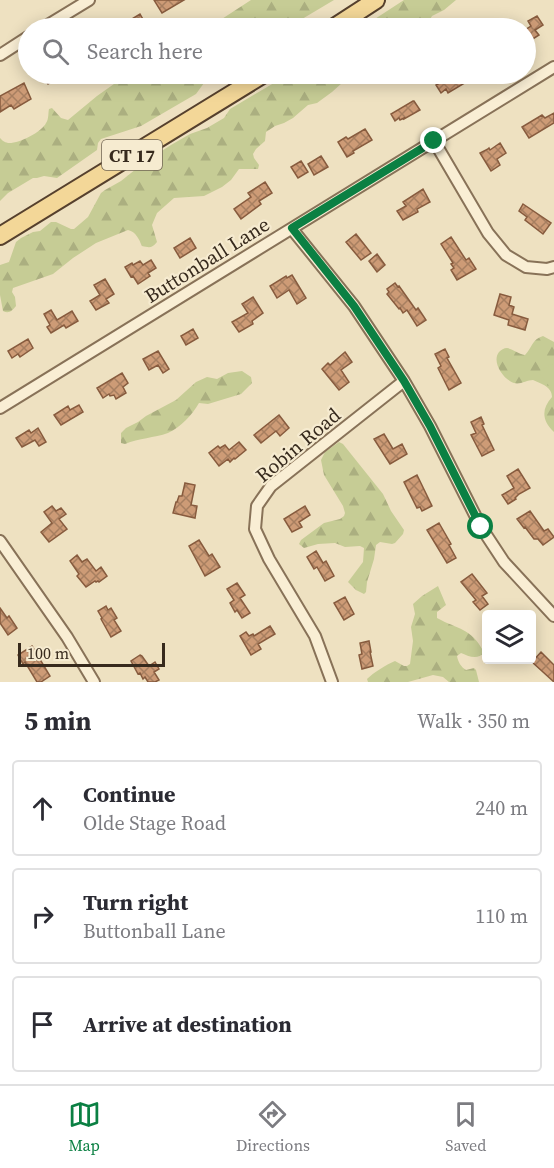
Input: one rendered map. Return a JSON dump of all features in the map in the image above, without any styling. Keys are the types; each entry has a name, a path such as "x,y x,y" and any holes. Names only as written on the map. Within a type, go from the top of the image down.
{"main road":[{"path":"348,18 376,0"},
{"name":"CT 17","path":"0,236 248,84"}],"street":[{"path":"59,18 89,0"},
{"path":"0,55 18,44"},
{"name":"Buttonball Lane","path":"536,78 554,67"},
{"name":"Buttonball Lane","path":"0,408 526,84"},
{"path":"434,141 488,233 506,255 526,267 547,269 554,267"},
{"path":"292,228 354,306 404,381 430,426 481,527 504,562 554,616"},
{"name":"Robin Road","path":"332,682 315,636 269,559 255,529 257,506 271,486 404,381"},
{"path":"0,541 67,637 94,682"}],"green space":[{"path":"251,0 334,0 304,18 223,18"},
{"path":"404,0 456,0 431,18 376,18"},
{"path":"114,84 203,84 196,94 141,126 101,139 97,150 57,178 44,176 33,178 8,193 0,201 0,138 12,143 35,134 46,123 49,109 52,108 61,118 68,120"},
{"path":"272,84 341,84 317,103 308,105 293,118 266,132 265,141 253,154 259,165 258,169 239,169 222,187 204,196 174,198 157,213 152,225 157,242 154,245 142,246 135,234 128,230 96,243 53,274 13,288 16,306 10,312 3,311 0,295 0,265 9,262 16,242 33,232 40,231 51,222 74,229 88,217 101,193 171,145 224,118 230,109"},
{"path":"543,336 554,342 554,432 547,424 544,415 548,401 552,397 548,388 533,380 519,383 510,381 503,375 497,361 499,352 506,348 525,355 534,341"},
{"path":"554,363 554,392 538,372"},
{"path":"242,371 251,377 252,383 241,394 208,404 199,403 186,420 168,433 125,444 121,443 121,433 126,428 176,400 196,382 207,377 217,379 228,373"},
{"path":"339,442 383,494 404,530 395,543 380,542 376,545 364,594 348,582 363,562 364,548 345,547 335,543 304,548 299,544 324,523 344,516 343,506 324,475 321,460 325,452"},
{"path":"438,586 446,605 437,612 437,618 469,633 479,644 482,655 476,657 461,653 457,656 464,669 474,668 476,670 479,682 449,682 443,677 433,675 408,682 368,682 367,679 392,662 395,661 404,666 410,664 413,641 411,627 415,614 413,604"}],"building":[{"path":"154,0 184,0 162,13"},
{"path":"537,16 543,25 536,29 536,18 533,18"},
{"path":"24,84 31,99 14,109 11,105 0,112 0,96"},
{"path":"463,84 448,93 446,89 441,93 436,85"},
{"path":"413,101 420,110 395,121 391,114"},
{"path":"554,113 554,123 529,138 522,127 542,115 545,118"},
{"path":"365,129 372,140 347,157 338,142"},
{"path":"500,143 506,153 497,159 500,165 491,171 480,153"},
{"path":"321,156 328,167 314,175 308,164"},
{"path":"301,161 308,172 298,178 291,167"},
{"path":"265,182 272,193 259,201 261,204 241,219 234,209 251,197 248,193"},
{"path":"423,189 430,202 403,220 397,211 406,206 403,202"},
{"path":"523,204 551,223 543,234 525,220 527,217 519,211"},
{"path":"356,234 371,253 361,260 346,242"},
{"path":"451,237 466,260 469,258 476,269 457,280 451,270 454,268 451,264 453,263 441,244"},
{"path":"190,238 196,248 180,258 174,248"},
{"path":"377,254 385,265 377,272 369,261"},
{"path":"151,260 156,268 148,273 150,276 138,284 125,267 140,261 143,265"},
{"path":"292,275 306,298 297,304 289,290 277,298 270,286"},
{"path":"105,279 114,294 106,299 109,303 96,310 90,301 100,295 94,285"},
{"path":"395,283 426,320 417,326 407,310 403,313 387,294 389,292 387,289"},
{"path":"500,294 511,297 509,305 514,307 512,314 528,319 525,330 508,325 509,320 494,315"},
{"path":"253,297 263,313 252,321 253,324 239,332 232,322 248,313 242,304"},
{"path":"51,310 57,320 72,311 78,321 66,328 64,325 51,333 47,327 50,325 44,314"},
{"path":"193,329 198,338 186,345 181,336"},
{"path":"28,339 33,348 20,357 18,354 12,358 8,351"},
{"path":"445,349 449,357 447,358 461,383 449,390 438,368 441,366 435,354"},
{"path":"158,351 169,369 163,373 158,365 149,370 143,359"},
{"path":"345,352 352,362 341,370 349,382 339,390 322,369"},
{"path":"122,373 128,383 123,387 126,393 116,399 114,395 109,394 103,398 97,388"},
{"path":"79,405 83,412 61,425 54,415 68,406 70,410"},
{"path":"279,415 289,428 280,436 276,431 261,443 254,435"},
{"path":"481,417 484,424 482,425 494,450 482,456 471,435 476,433 471,422"},
{"path":"38,428 46,442 39,446 35,440 22,447 16,438 29,430 31,433"},
{"path":"384,434 393,449 402,444 407,454 390,464 374,439"},
{"path":"239,442 246,450 230,462 228,459 219,466 209,453 218,446 220,448 225,445 229,450"},
{"path":"518,469 530,488 508,504 502,495 514,488 507,476"},
{"path":"417,475 432,506 422,511 420,507 417,508 404,482"},
{"path":"185,483 195,485 191,505 197,506 195,518 173,513 179,496 182,496"},
{"path":"52,506 56,511 61,508 66,514 59,519 67,529 49,542 41,532 52,523 44,512"},
{"path":"305,506 310,515 299,522 302,527 292,532 284,519"},
{"path":"530,511 544,531 548,529 554,537 543,545 538,539 534,539 517,519"},
{"path":"439,523 456,558 447,563 427,530"},
{"path":"199,540 209,556 212,554 220,567 205,576 189,546"},
{"path":"316,551 323,563 326,561 334,576 325,581 317,567 314,569 307,557"},
{"path":"77,555 82,562 87,559 96,571 101,567 107,576 86,587 77,576 79,574 70,561"},
{"path":"472,574 487,593 482,596 488,604 480,610 473,602 476,600 461,582"},
{"path":"237,583 245,595 240,598 250,613 242,618 230,603 234,600 227,589"},
{"path":"345,597 354,614 344,620 334,603"},
{"path":"106,606 108,610 111,608 117,618 114,620 121,631 111,637 98,611"},
{"path":"0,608 17,628 8,635 0,623"},
{"path":"270,626 275,634 258,644 261,649 251,655 240,636 246,632 249,636 253,634 254,636"},
{"path":"369,641 373,666 362,669 359,655 362,654 360,643"},
{"path":"32,646 50,676 41,682 37,682 18,655"},
{"path":"541,652 554,665 554,682 534,664"},
{"path":"140,655 149,666 155,662 159,669 154,672 159,680 148,682 140,673 138,674 131,661"}],"route":[{"path":"434,141 292,228 354,306 404,381 430,426 481,527"}]}
